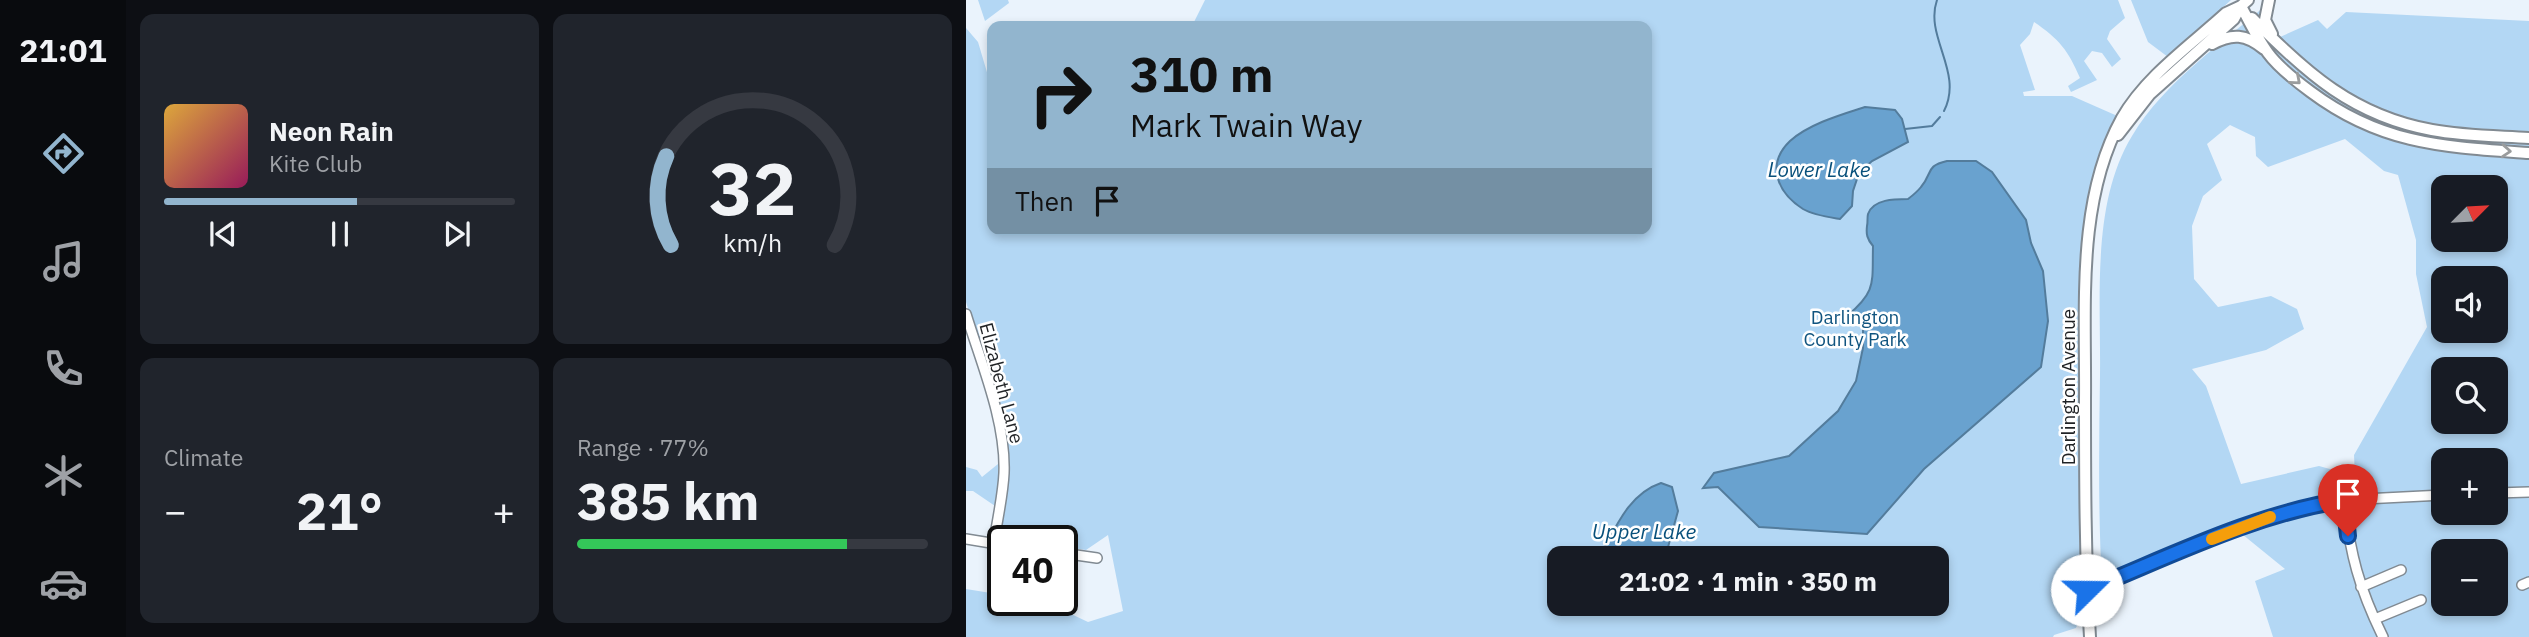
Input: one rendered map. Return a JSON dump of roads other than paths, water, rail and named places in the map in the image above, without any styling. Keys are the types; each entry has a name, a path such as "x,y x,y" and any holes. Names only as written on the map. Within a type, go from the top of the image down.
{"main road":[{"path":"2269,0 2266,11 2268,27 2296,63"},
{"path":"2244,3 2296,63 2331,90 2354,103 2413,126 2453,133 2529,138"},
{"path":"2244,3 2267,52"},
{"name":"Darlington Avenue","path":"2113,141 2150,94 2234,19 2244,3"},
{"name":"Darlington Avenue","path":"2090,637 2087,590 2085,351 2088,233 2098,180 2125,114 2150,82 2226,13 2244,3"},
{"path":"2200,50 2232,35 2248,38 2328,105 2364,124 2431,145 2529,153"},
{"path":"2354,103 2361,110 2364,124"},
{"path":"2364,124 2370,118 2403,127 2413,126"}],"street":[{"name":"Elizabeth Lane","path":"966,314 998,422 1003,453 1000,525"},
{"path":"2508,493 2529,492"},
{"path":"2087,590 2279,513 2344,500 2431,496"},
{"path":"2344,500 2351,553 2361,587 2383,637"},
{"path":"966,539 987,542"},
{"path":"1078,555 1097,558"},
{"path":"2361,587 2401,570"},
{"path":"2375,620 2421,600"}],"water":[{"name":"Lower Lake","path":"1865,107 1895,110 1902,119 1908,142 1872,161 1859,173 1853,191 1852,206 1840,219 1803,209 1781,187 1777,169 1782,150 1806,130"},
{"path":"1947,161 1976,161 1992,172 2026,220 2031,243 2043,271 2048,321 2041,367 1924,469 1867,534 1759,527 1718,487 1703,488 1714,473 1789,456 1838,411 1856,381 1863,348 1863,327 1847,316 1864,300 1871,286 1873,246 1867,234 1868,214 1879,203 1908,199 1925,182 1935,165"},
{"name":"Upper Lake","path":"1661,483 1672,487 1678,511 1668,546 1605,546 1631,504 1650,488"}],"waterway":[{"path":"1937,0 1935,27 1950,82 1944,111"},
{"path":"1905,129 1932,126 1940,117"}],"park label":[{"name":"Darlington County Park","path":"1855,328"}]}
